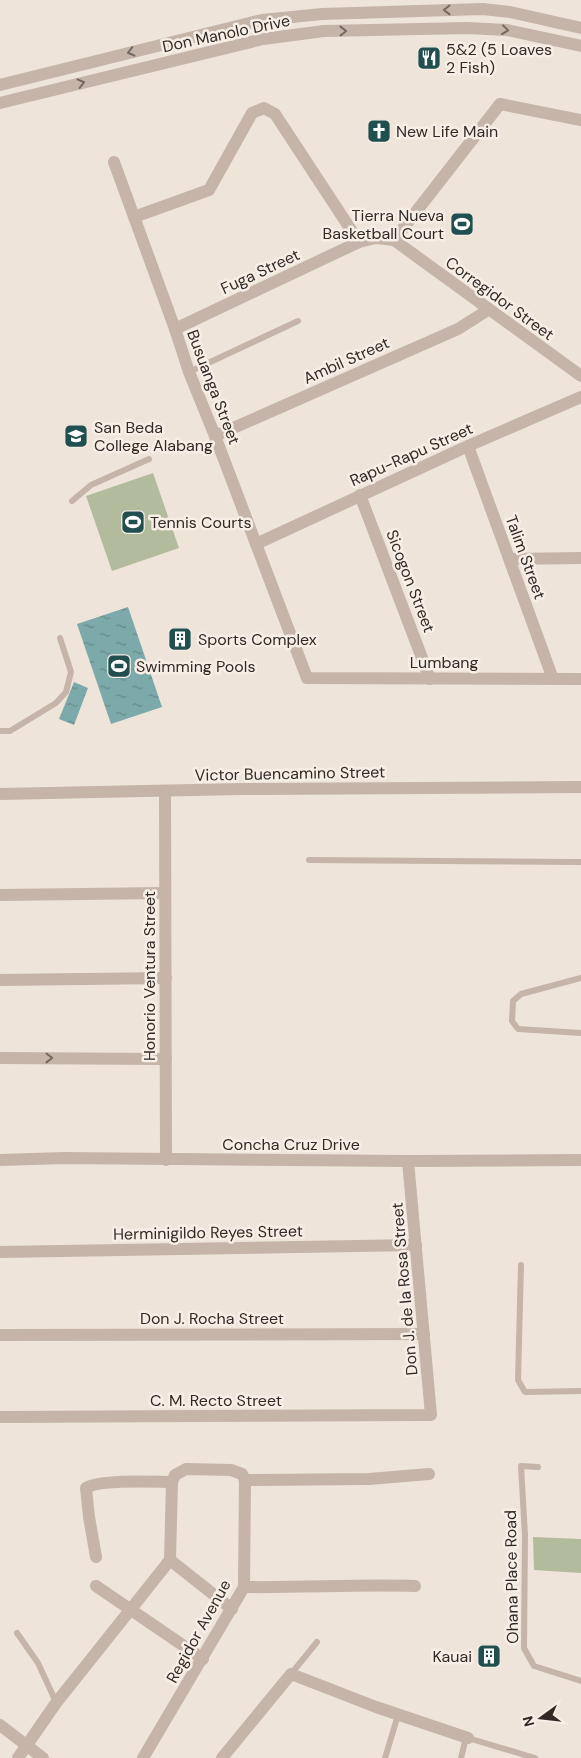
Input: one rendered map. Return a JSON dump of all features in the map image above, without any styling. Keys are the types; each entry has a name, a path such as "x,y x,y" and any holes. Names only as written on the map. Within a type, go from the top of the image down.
{"street":[{"name":"Don Manolo Drive","path":"0,84 262,20 322,14 483,10 510,12 581,28"},
{"path":"322,14 324,31"},
{"name":"Don Manolo Drive","path":"0,103 263,38 324,31 467,28 507,30 581,46"},
{"path":"54,70 54,89"},
{"path":"134,217 209,190 252,113 264,108 275,114 358,242 376,238 394,240 500,104 581,120"},
{"name":"Busuanga Street","path":"114,162 189,372 307,678"},
{"name":"Corregidor Street","path":"394,240 581,376"},
{"name":"Fuga Street","path":"175,330 358,242"},
{"name":"Ambil Street","path":"215,436 458,329 488,310"},
{"name":"Rapu-Rapu Street","path":"256,544 468,446 581,397"},
{"name":"Talim Street","path":"468,446 553,679"},
{"name":"Sicogon Street","path":"360,495 430,679"},
{"path":"510,559 581,558"},
{"name":"Lumbang","path":"307,678 581,679"},
{"name":"Victor Buencamino Street","path":"0,794 261,789 581,787"},
{"name":"Honorio Ventura Street","path":"165,792 166,1160"},
{"path":"0,895 165,893"},
{"path":"0,980 166,978"},
{"path":"0,1058 166,1059"},
{"name":"Concha Cruz Drive","path":"0,1160 64,1158 408,1161 581,1160"},
{"name":"Don J. de la Rosa Street","path":"408,1161 431,1415"},
{"name":"Herminigildo Reyes Street","path":"0,1252 416,1245"},
{"name":"Don J. Rocha Street","path":"0,1335 424,1334"},
{"name":"C. M. Recto Street","path":"0,1417 431,1415"},
{"path":"18,1758 56,1704 170,1560 172,1482 175,1475 186,1469 231,1470 242,1474 245,1480 368,1479 429,1474"},
{"name":"Regidor Avenue","path":"143,1758 244,1587 245,1480"},
{"path":"96,1557 86,1488 119,1482 172,1482"},
{"path":"170,1560 232,1609"},
{"path":"96,1586 203,1659"},
{"path":"244,1587 415,1586"},
{"path":"222,1758 290,1674 398,1715 468,1738"},
{"path":"0,1725 43,1758"}],"lane":[{"path":"189,372 298,320"},
{"path":"72,501 91,485 149,459"},
{"path":"0,732 10,732 56,703 66,692 71,672 60,638"},
{"path":"309,860 581,862"},
{"path":"581,978 521,994 513,1001 512,1021 518,1029 581,1033"},
{"path":"521,1265 518,1380 524,1392 581,1391"},
{"name":"Ohana Place Road","path":"538,1467 521,1466 525,1535 524,1648 534,1666 581,1681"},
{"path":"16,1633 38,1663 56,1704"},
{"path":"290,1674 317,1642"},
{"path":"385,1758 398,1715"},
{"path":"461,1758 465,1742 468,1738 535,1758"}],"green space":[{"name":"Tennis Courts","path":"153,473 179,548 112,571 86,496"},
{"path":"533,1537 581,1539 581,1573 534,1570"}],"water":[{"name":"Swimming Pools","path":"128,607 162,707 111,724 77,624"},
{"path":"74,682 88,688 74,725 59,719"}],"place":[{"name":"5&2 (5 Loaves 2 Fish)","path":"429,58"},
{"name":"New Life Main","path":"379,131"},
{"name":"Tierra Nueva Basketball Court","path":"462,224"},
{"name":"San Beda College Alabang","path":"76,436"},
{"name":"Tennis Courts","path":"133,522"},
{"name":"Sports Complex","path":"180,639"},
{"name":"Swimming Pools","path":"119,666"},
{"name":"Kauai","path":"489,1656"}]}
